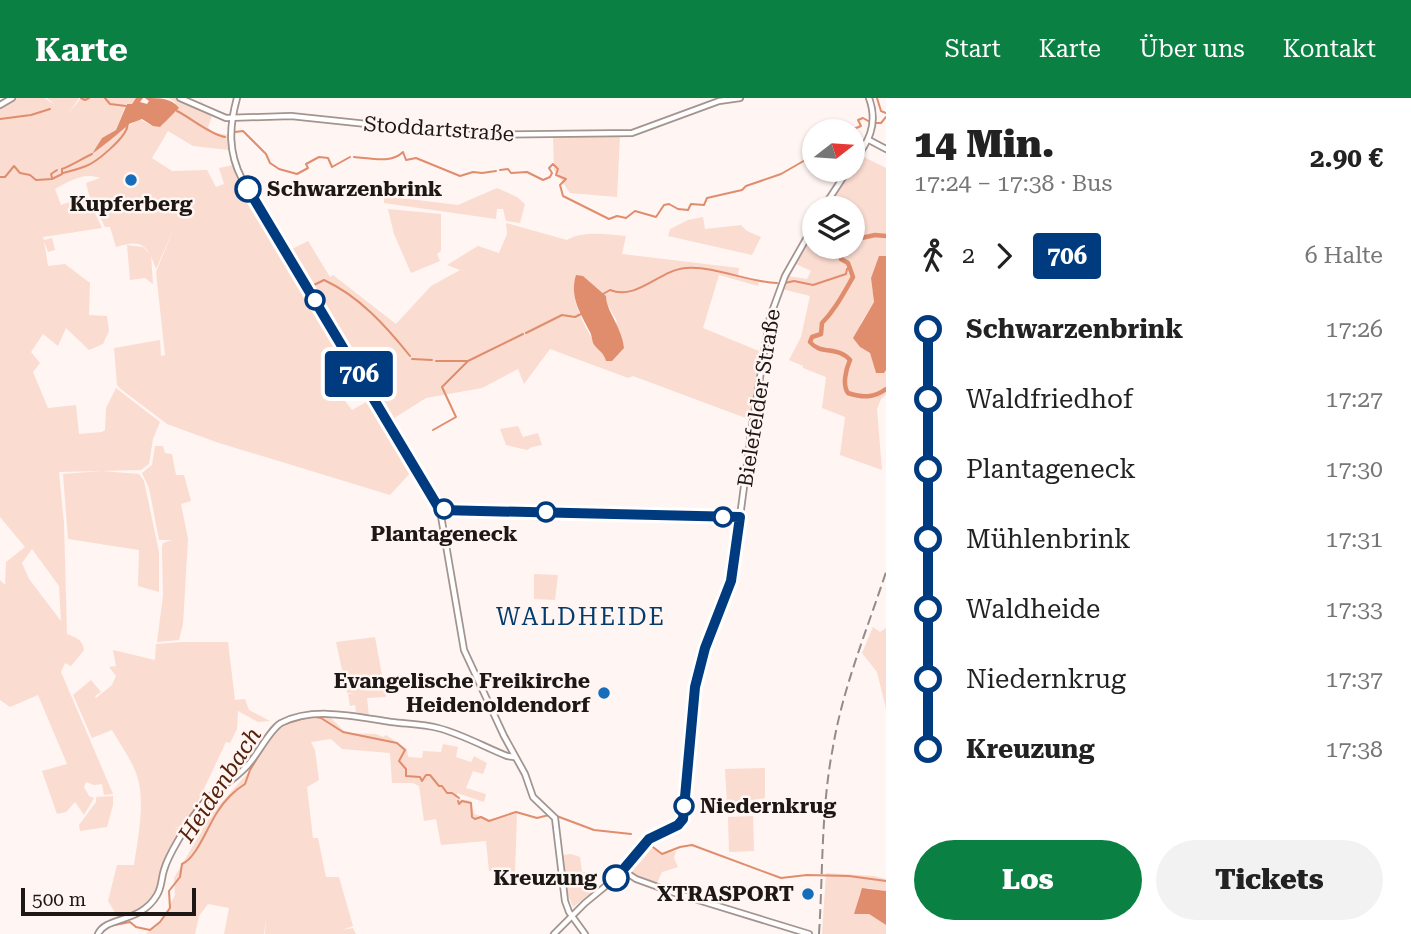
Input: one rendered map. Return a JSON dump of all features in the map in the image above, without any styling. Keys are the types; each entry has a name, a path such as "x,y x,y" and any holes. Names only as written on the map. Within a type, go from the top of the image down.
{"main road":[{"path":"0,105 12,98"},
{"name":"Stoddartstraße","path":"180,98 219,116 232,118 291,116 471,135 632,133 719,101 740,98"},
{"path":"237,98 232,118 232,152 242,179 440,510 462,645 535,799 554,815 563,867 564,894 573,917 585,934"},
{"path":"865,146 873,123 869,98"},
{"path":"869,140 886,149"},
{"name":"Bielefelder Straße","path":"554,934 624,870 649,839 678,825 683,819 695,687 705,648 732,577 770,317 785,276 802,246"},
{"path":"99,933 107,924 138,915 156,898 164,869 198,809 212,792 252,762 281,723 324,714 426,726 444,730 515,757"},
{"path":"624,870 636,879 672,892 809,934"}],"shaded area":[{"path":"14,98 44,98 55,105 47,98 79,98 68,114 81,98 136,98 132,104 126,104 116,130 102,138 93,154 101,145 139,119 151,125 162,126 166,119 176,112 175,102 169,98 185,98 203,106 199,98 205,107 204,112 212,116 208,127 212,132 228,135 229,150 193,146 168,131 152,158 172,171 207,170 216,187 224,184 219,168 233,165 238,181 363,389 345,401 352,410 370,400 413,470 390,495 216,442 167,424 122,390 117,385 114,348 160,340 161,356 165,355 156,272 174,228 156,269 143,246 133,243 116,247 110,227 105,227 86,183 100,178 82,177 55,189 61,205 87,196 102,228 43,237 44,240 52,238 55,250 48,252 44,241 48,266 65,264 90,283 89,315 107,316 109,331 103,344 89,350 66,328 58,346 43,334 31,352 40,363 33,372 48,408 76,405 79,434 102,432 105,430 106,408 116,388 160,422 153,439 149,464 141,470 59,472 64,523 67,634 78,639 84,650 71,666 65,663 61,672 113,794 104,795 102,784 86,782 84,787 89,796 94,798 84,815 75,802 66,812 57,814 42,771 67,764 38,695 10,707 0,700 0,580 5,585 6,562 25,547 0,517 0,106","holes":["32,549 59,586 61,621 29,579 22,563"]},
{"path":"136,98 143,98 140,102 147,104 149,101 145,98 165,99 179,108 160,127 142,119 129,124 127,131 126,127 92,154 102,138 116,130 127,104 132,104"},
{"path":"620,135 617,197 570,193 554,170 553,136"},
{"path":"865,158 886,168 886,256 879,257 871,278 874,302 861,323 860,347 870,353 876,373 884,373 886,370 886,395 877,409 882,470 840,455 845,417 822,408 826,377 789,360 801,337 810,296 782,289 788,276 807,279 811,271 794,263 802,247 802,259 865,259 865,196 831,196 839,182 865,182"},
{"path":"497,188 517,197 525,204 520,223 506,221 503,209 497,209 496,219 384,203 384,196 458,205"},
{"path":"388,209 441,214 441,251 437,254 440,261 411,273 394,234"},
{"path":"703,217 705,229 741,225 761,237 752,255 668,236 670,229 688,220"},
{"path":"506,223 567,240 588,234 626,236 622,254 739,268 738,277 759,282 758,286 719,275 703,328 759,351 751,420 633,376 628,378 550,349 524,384 518,369 482,388 426,398 391,420 290,250 308,241 330,277 333,275 396,324 431,286 460,270 447,265 478,246 499,253 507,234","holes":["577,276 583,276 606,296 606,302 617,321 605,356 593,340 577,306 574,285"]},
{"path":"127,245 143,247 151,255 153,284 145,278 130,280"},
{"path":"879,256 886,256 884,373 876,373 870,353 860,347 853,338 874,302 871,278"},
{"path":"576,275 583,276 606,296 624,348 612,361 606,361 593,343 580,312 574,291"},
{"path":"518,426 523,437 538,433 542,445 527,450 506,445 500,429"},
{"path":"155,446 163,446 165,453 172,454 176,475 184,475 191,501 181,504 188,539 183,624 179,640 157,642 163,596 162,547 163,543 172,540 159,540 149,488 142,473 152,465"},
{"path":"102,471 139,474 144,481 159,552 159,592 138,586 139,550 68,539 63,474"},
{"path":"534,574 558,575 555,600 534,599"},
{"path":"873,627 880,632 886,628 886,709 877,672 862,653"},
{"path":"375,637 386,697 367,698 369,717 356,712 355,705 350,706 348,694 355,693 347,693 336,642"},
{"path":"228,642 235,700 245,699 249,710 270,721 258,722 238,711 237,729 230,743 226,742 185,829 172,826 184,830 163,869 157,893 142,911 119,919 108,901 117,865 134,865 141,814 139,783 131,762 112,730 92,738 73,695 91,680 101,692 96,698 112,685 116,676 109,667 116,666 113,650 155,660 156,644"},
{"path":"330,717 346,733 376,734 383,737 386,735 407,749 408,757 422,758 423,751 441,752 443,744 458,747 456,757 471,762 474,756 487,763 483,774 473,771 466,788 486,794 484,802 457,793 455,798 471,801 474,814 486,818 489,822 517,813 515,873 489,871 486,841 441,845 436,819 424,821 419,786 413,783 392,783 390,753 342,749 331,739 311,742 315,750 319,780 307,787 313,838 318,838 326,877 339,877 353,926 342,930 353,928 356,934 265,934 266,919 264,934 224,934 229,908 208,904 199,916 195,934 146,934 163,918 175,895 174,878 213,812 246,775 278,727 301,718"},
{"path":"765,768 765,798 727,804 725,769"},
{"path":"113,796 107,827 80,831 79,825 96,802 96,797"},
{"path":"753,816 754,851 729,852 728,817"},
{"path":"646,844 661,853 676,851 674,858 678,867 662,872 656,885 636,877 631,872 631,865"},
{"path":"563,855 580,857 582,872 589,873 587,877 596,889 573,907 565,887"},
{"path":"826,873 886,879 886,891 867,888 860,893 855,914 869,914 886,925 886,934 822,934"},
{"path":"862,888 886,891 886,925 869,914 854,914"}],"waterway":[{"path":"81,98 89,98"},
{"path":"105,98 110,104 126,106"},
{"path":"877,98 881,111 886,113"},
{"path":"0,119 31,115 50,109"},
{"path":"177,111 207,130 225,137"},
{"path":"875,123 881,123 886,117"},
{"path":"860,119 865,119"},
{"path":"865,119 870,122"},
{"path":"63,173 97,160 116,143 127,127"},
{"path":"235,132 243,131 266,154 270,163 279,169 297,174 308,168 306,164 319,157 328,158 332,167 350,157"},
{"path":"354,157 386,159 403,152 406,160 416,158 460,176 473,172 496,171"},
{"path":"0,177 5,177 14,166 20,173 30,175 36,180 52,179 62,174 62,169 92,154"},
{"path":"500,170 508,169 511,173 527,172 543,180 550,177 552,173 549,168 553,164 558,169 556,175 566,179 560,185 563,196 609,219 617,216 626,218 635,211 656,217 664,205 669,204 688,210 691,204 704,205 707,198 742,190 802,162"},
{"path":"52,178 51,174 57,170"},
{"path":"865,237 886,236"},
{"path":"289,252 310,287 324,280 349,294 381,323 410,356"},
{"path":"841,259 848,263 853,277 822,323 821,334 812,337 810,342 819,348 841,353 850,360 845,381 848,393 868,396 886,389"},
{"path":"603,294 610,290 620,292 639,288 686,268 709,269 777,283"},
{"path":"785,283 794,281 813,285 846,274 847,269 851,268"},
{"path":"526,333 562,315 575,317 581,314"},
{"path":"436,361 468,361 523,334"},
{"path":"412,359 432,360"},
{"path":"433,430 456,417 442,387 468,361"},
{"name":"Heidenbach","path":"282,725 311,716 321,718 343,732 397,743 405,750 399,761 406,769 406,776 420,777 422,781 426,775 430,775 447,793 459,798"},
{"name":"Heidenbach","path":"110,926 130,922 136,927 150,930 160,922 170,908 169,891 180,877 182,864 193,855 223,803 245,784 267,742"},
{"name":"Heidenbach","path":"458,801 459,804 462,801 471,803 472,817 475,819 481,817 489,821 516,812 537,818 549,815"},
{"name":"Heidenbach","path":"554,815 594,830 631,834"},
{"name":"Heidenbach","path":"649,844 662,854 692,845 781,878 807,875 849,876 886,881"}],"railway":[{"path":"819,934 824,817 837,725 886,572"}],"bus line":[{"name":"706","path":"248,189 440,510 740,517 731,581 705,648 695,687 683,819 678,825 645,842 616,878"}],"place":[{"name":"Kupferberg","path":"131,180"},
{"name":"Schwarzenbrink","path":"248,189"},
{"name":"Plantageneck","path":"444,509"},
{"name":"Evangelische Freikirche Heidenoldendorf","path":"604,693"},
{"name":"Niedernkrug","path":"684,806"},
{"name":"Kreuzung","path":"616,878"},
{"name":"XTRASPORT","path":"808,894"}],"district":[{"name":"WALDHEIDE","path":"581,617"}]}
